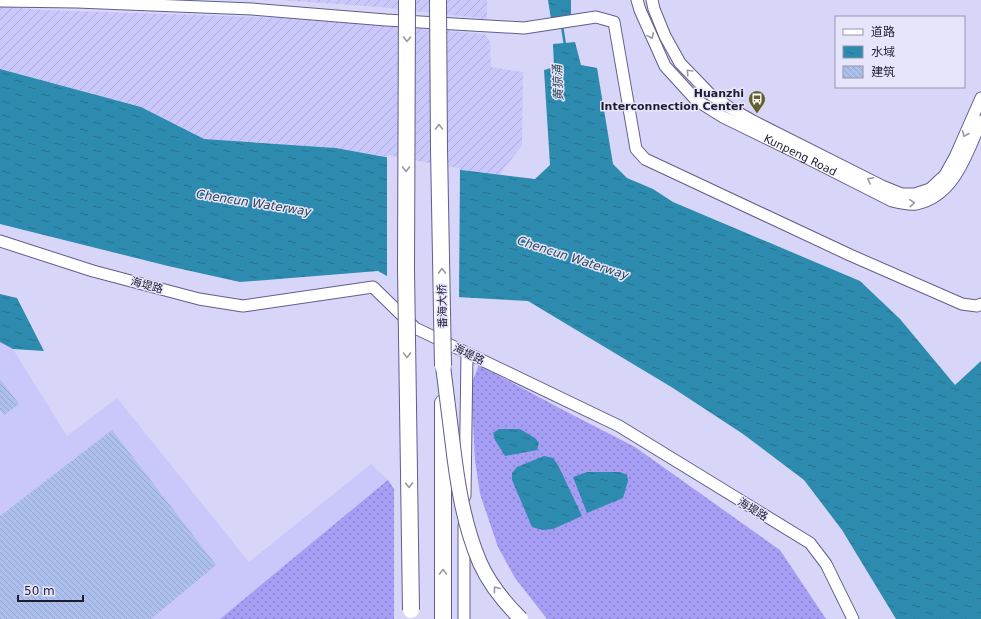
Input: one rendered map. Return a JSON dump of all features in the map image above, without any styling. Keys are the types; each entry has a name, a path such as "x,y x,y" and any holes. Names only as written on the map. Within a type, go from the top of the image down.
{"highway":[{"path":"407,0 406,269 411,615"},
{"name":"番海大桥","path":"438,0 443,366 443,615"}],"main road":[{"path":"438,46 445,0"},
{"path":"443,366 456,474 462,507 470,534 480,563 494,587 521,619"}],"street":[{"name":"Kunpeng Road","path":"637,0 665,66 696,100 723,117 809,158 892,201 904,204 916,204 931,199 944,190 960,169 981,121"},
{"name":"Kunpeng Road","path":"652,0 665,36 680,63 710,94 730,108 753,121 882,186 902,194 915,194 930,190 945,175 956,157 981,98"},
{"path":"0,1 77,2 252,9 386,20 524,28 596,17 614,22 636,149 645,159 850,255 955,301 962,304 977,306 981,304"},
{"name":"海堤路","path":"0,241 92,271 199,299 243,306 373,287 415,328 619,426 810,544 826,564 853,619"},
{"path":"464,619 467,353"}],"shaded area":[{"path":"281,0 487,0 487,19 379,7"},
{"path":"0,6 43,10 284,18 485,34 490,42 491,67 523,72 522,146 500,175 445,168 336,148 204,139 141,107 0,69"},
{"path":"0,342 13,349 67,436 117,398 249,562 371,464 388,480 394,489 394,619 0,619"},
{"path":"479,365 635,447 780,550 826,619 547,619 515,578 498,547 480,494 475,460 471,385"},
{"path":"388,480 394,489 394,619 220,619"}],"water":[{"path":"548,0 571,0 571,17 551,19"},
{"name":"Chencun Waterway","path":"575,42 581,65 597,68 613,164 627,178 653,189 673,202 860,281 900,319 955,385 981,361 981,619 896,619 842,530 804,480 743,434 673,388 528,301 421,295 378,271 240,282 168,266 0,224 0,69 141,107 204,139 336,148 445,168 535,179 550,165 544,70 554,67 553,44"},
{"path":"0,294 17,298 44,351 13,349 0,342"},
{"path":"499,429 520,429 535,438 539,443 537,450 505,456 495,440 493,433"},
{"path":"544,456 553,458 558,465 582,516 553,529 543,530 532,527 512,480 512,473 517,467"},
{"path":"587,472 620,472 627,475 628,481 623,498 587,513 573,477"}],"pier":[{"path":"387,155 460,168 459,299 420,297 387,278"}],"building":[{"path":"0,379 19,404 4,415 0,410"},
{"path":"112,430 216,565 151,619 0,619 0,516"}],"waterway":[{"name":"黄猄涌","path":"562,26 565,45"}],"place":[{"name":"Huanzhi Interconnection Center","path":"757,114"}]}
